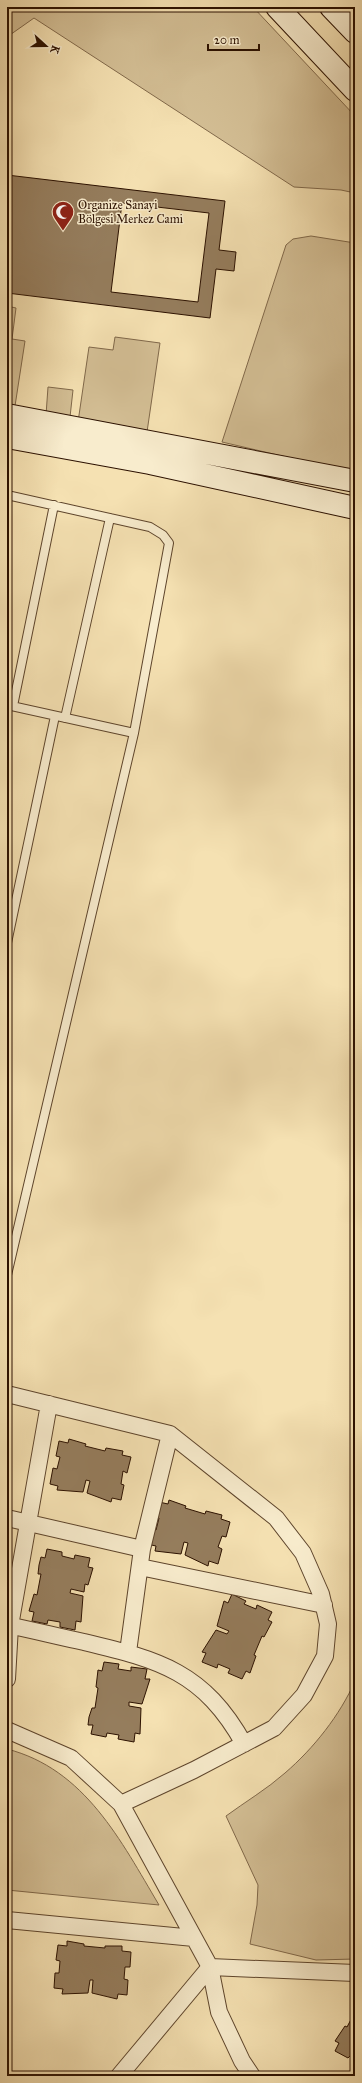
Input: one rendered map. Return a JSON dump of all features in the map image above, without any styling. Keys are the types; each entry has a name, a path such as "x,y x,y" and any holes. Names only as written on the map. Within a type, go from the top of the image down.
{"street":[{"path":"277,7 355,90"},
{"path":"331,7 355,32"},
{"path":"7,415 355,481"},
{"path":"7,437 150,463 355,508"},
{"path":"7,1394 170,1434 276,1518 303,1553 321,1594 328,1624 325,1656 304,1695 274,1728 194,1770 121,1804"},
{"path":"7,1679 9,1625 48,1404"},
{"path":"128,1652 142,1549 170,1434"},
{"path":"7,1518 142,1549"},
{"path":"140,1567 324,1605"},
{"path":"9,1625 128,1652 148,1658 168,1667 203,1691 226,1716 244,1744"},
{"path":"7,1730 71,1758 121,1804 210,1967 219,2012 242,2061 252,2076"},
{"path":"7,1920 194,1938"},
{"path":"210,1967 355,1973"},
{"path":"119,2076 210,1967"}],"lane":[{"path":"7,495 150,528 163,535 169,543 134,733 7,1275"},
{"path":"54,505 10,705 134,733"},
{"path":"65,718 110,518"},
{"path":"7,943 55,716"}],"shaded area":[{"path":"7,7 253,7 355,116 355,193 341,190 294,187 34,18 7,37"},
{"path":"311,236 355,243 355,473 222,442 286,245 293,239"},
{"path":"7,306 16,308 12,339 25,341 15,406 7,405"},
{"path":"115,337 160,343 147,432 78,422 89,347 113,350"},
{"path":"48,387 73,390 70,417 46,415"},
{"path":"355,1681 355,1959 316,1960 250,1944 257,1905 258,1885 226,1816 278,1779 306,1753 334,1718"},
{"path":"7,1749 34,1759 58,1773 79,1790 98,1810 115,1833 159,1905 7,1890"}],"building":[{"name":"Organize Sanayi Bölgesi Merkez Cami","path":"7,175 225,201 219,250 236,252 234,271 216,269 210,318 7,293","holes":["122,203 209,213 198,302 111,292"]},
{"path":"69,1439 86,1444 85,1446 105,1451 106,1448 123,1451 122,1455 131,1457 127,1473 123,1471 121,1484 124,1485 121,1500 112,1498 111,1502 87,1493 90,1481 86,1480 83,1492 57,1490 58,1486 50,1484 53,1468 57,1469 60,1457 56,1456 59,1441 68,1443"},
{"path":"169,1500 186,1506 185,1508 205,1514 206,1511 222,1515 221,1519 230,1522 226,1537 222,1536 218,1547 222,1549 218,1564 209,1561 208,1566 185,1555 188,1543 184,1542 181,1554 155,1551 156,1546 147,1544 152,1529 156,1530 159,1518 155,1517 159,1502 168,1504"},
{"path":"47,1549 62,1552 62,1556 74,1559 75,1555 90,1558 88,1567 93,1568 88,1585 85,1584 84,1592 71,1589 70,1593 83,1596 81,1622 76,1621 75,1630 60,1627 60,1622 48,1620 47,1624 32,1621 34,1612 29,1611 34,1594 37,1595 41,1574 38,1574 41,1557 45,1558"},
{"path":"232,1594 246,1601 244,1604 256,1609 257,1605 272,1612 268,1620 272,1622 264,1637 262,1636 254,1655 256,1656 250,1673 246,1671 242,1679 228,1673 230,1669 218,1664 217,1668 202,1662 206,1653 202,1652 216,1630 227,1634 229,1631 217,1626 224,1601 228,1603"},
{"path":"104,1662 119,1664 118,1669 131,1671 131,1667 147,1669 145,1679 150,1679 142,1704 129,1702 129,1706 141,1708 140,1734 135,1733 134,1742 118,1739 119,1735 107,1733 106,1737 91,1734 93,1725 88,1725 89,1717 92,1708 95,1708 98,1688 96,1687 98,1670 102,1671"},
{"path":"67,1941 84,1944 84,1946 105,1948 105,1946 122,1946 122,1951 131,1952 130,1967 125,1967 124,1979 128,1980 127,1995 118,1994 117,1999 92,1993 93,1980 90,1980 88,1993 62,1994 63,1989 54,1988 55,1973 59,1973 60,1961 56,1960 58,1945 67,1946"},
{"path":"355,2012 355,2057 351,2055 348,2058 335,2051 339,2043 335,2041 345,2026 347,2027"}],"place":[{"name":"Organize Sanayi Bölgesi Merkez Cami","path":"63,232"}]}
